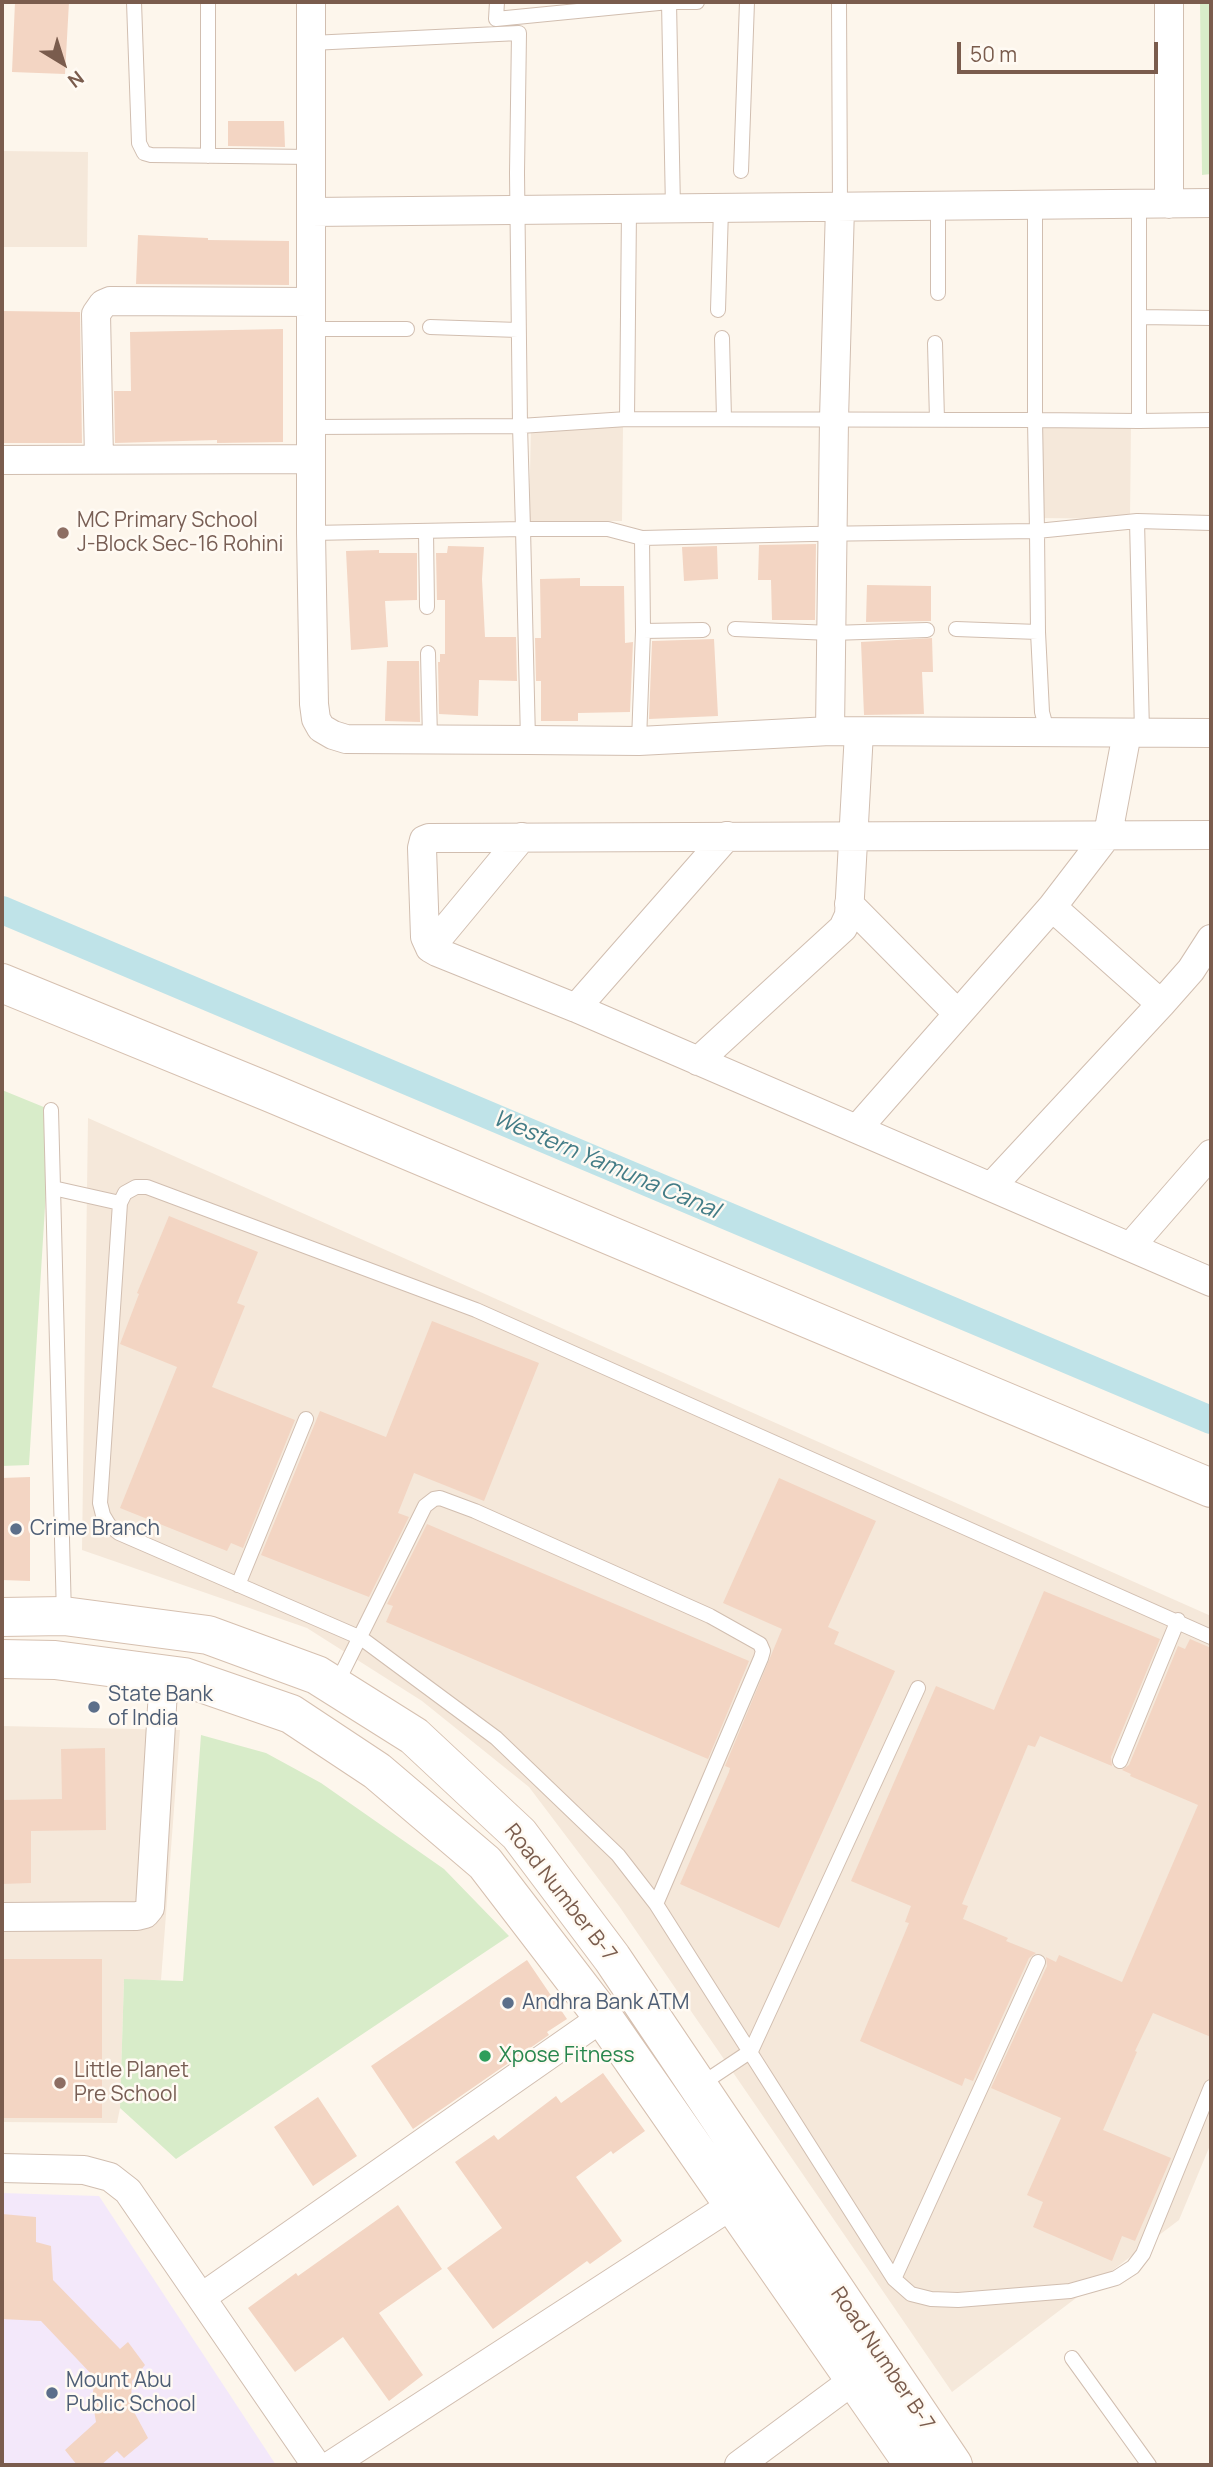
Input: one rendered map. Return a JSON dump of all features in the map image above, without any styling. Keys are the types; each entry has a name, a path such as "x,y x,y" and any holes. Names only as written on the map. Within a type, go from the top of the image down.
{"street":[{"path":"312,2 311,533 314,704 316,719 321,729 346,738 639,741 830,732 1211,733"},
{"path":"1169,2 1170,204"},
{"path":"311,212 1211,203"},
{"path":"830,732 840,207"},
{"path":"99,459 96,314 103,304 110,301 311,315"},
{"path":"2,460 311,459"},
{"path":"698,1061 844,928 849,915 859,732"},
{"path":"857,1129 1052,907 1108,834 1134,733"},
{"path":"1211,835 429,838 424,840 422,848 425,937 430,948 576,1008 1211,1282"},
{"path":"576,1008 727,836"},
{"path":"430,948 522,837"},
{"path":"849,904 957,1013"},
{"path":"1052,907 1161,1004"},
{"path":"991,1187 1161,1004 1201,979 1211,939"},
{"path":"2,983 271,1093 1211,1488"},
{"path":"1130,1247 1211,1154"},
{"name":"Road Number B-7","path":"2,1617 64,1616 208,1635 317,1675 414,1737 519,1834 612,1958 953,2465"},
{"name":"Road Number B-7","path":"2,1659 55,1660 184,1677 291,1714 377,1771 485,1863 603,2017 914,2465"},
{"path":"2,1917 136,1916 145,1914 150,1908 164,1674"},
{"path":"202,2297 603,2017"},
{"path":"2,2168 84,2170 110,2178 128,2191 316,2465"},
{"path":"331,2465 732,2204"},
{"path":"739,2465 855,2379"}],"lane":[{"path":"134,2 141,148 150,155 311,157"},
{"path":"208,2 208,156"},
{"path":"496,27 497,2"},
{"path":"311,43 496,27 669,2 697,2"},
{"path":"669,2 673,209"},
{"path":"741,171 747,2"},
{"path":"838,2 840,207"},
{"path":"496,27 519,33 518,330 528,740"},
{"path":"1139,204 1139,421"},
{"path":"1035,205 1038,632 1042,712 1048,734"},
{"path":"938,206 938,293"},
{"path":"627,419 628,209"},
{"path":"719,310 721,209"},
{"path":"311,315 407,330"},
{"path":"1139,317 1211,318"},
{"path":"430,327 518,330"},
{"path":"722,338 724,419"},
{"path":"935,343 937,420"},
{"path":"311,427 520,426 627,419 1211,420"},
{"path":"1134,733 1137,522"},
{"path":"311,533 608,529 642,538 1037,530 1137,522 1211,523"},
{"path":"426,531 428,607"},
{"path":"639,741 643,631 642,538"},
{"path":"735,629 831,633 927,630"},
{"path":"956,629 1038,632"},
{"path":"643,631 703,630"},
{"path":"428,653 430,739"},
{"path":"51,1110 64,1616"},
{"path":"1211,1637 477,1310 147,1187 125,1193 120,1203 100,1503 103,1516 109,1525 119,1533 361,1638 496,1738 618,1855 656,1904 894,2279 911,2294 931,2299 958,2300 1070,2291 1116,2278 1133,2267 1143,2254 1211,2087"},
{"path":"53,1188 120,1203"},
{"path":"238,1585 306,1419"},
{"path":"335,1686 425,1506 440,1498 475,1511 710,1616 760,1644 763,1651 761,1658 656,1904"},
{"path":"1120,1761 1178,1620"},
{"path":"698,2086 751,2051 918,1688"},
{"path":"894,2279 1038,1962"},
{"path":"1072,2358 1149,2465"}],"shaded area":[{"path":"2,151 88,152 87,247 2,247"},
{"path":"1039,422 1131,423 1130,519 1038,518"},
{"path":"531,425 623,426 622,521 529,521"},
{"path":"88,1118 1211,1616 1211,2143 1179,2220 952,2392 619,1906 529,1787 422,1701 307,1628 82,1550"},
{"path":"2,1726 180,1730 161,1980 124,1980 120,2108 117,2123 2,2122"},
{"path":"2,2193 99,2196 276,2465 2,2465"}],"green space":[{"path":"1200,2 1211,2 1211,174 1202,175"},
{"path":"2,1090 51,1110 29,1465 2,1466"},
{"path":"201,1735 266,1753 321,1783 444,1869 509,1936 176,2159 120,2108 124,1979 183,1981"}],"building":[{"path":"15,2 69,2 65,74 12,72"},
{"path":"228,121 284,121 285,147 228,146"},
{"path":"138,235 208,240 289,241 289,285 136,284"},
{"path":"2,311 80,312 82,443 2,443"},
{"path":"283,329 283,442 217,443 217,440 115,443 114,391 131,391 130,332"},
{"path":"816,544 815,620 772,620 771,580 758,580 759,545"},
{"path":"448,546 484,547 482,579 485,637 516,637 517,681 479,680 478,716 439,714 438,662 440,654 445,654 445,600 437,600 436,553 447,553"},
{"path":"717,546 718,579 684,581 682,547"},
{"path":"379,550 379,553 417,553 417,600 385,601 388,647 351,650 346,551"},
{"path":"580,578 580,586 624,586 625,643 633,642 630,712 578,713 578,721 541,721 541,681 536,681 535,638 541,638 540,579"},
{"path":"867,585 931,586 931,621 866,622"},
{"path":"932,638 933,672 922,672 924,714 864,715 861,642"},
{"path":"714,639 718,716 649,719 652,641"},
{"path":"387,661 419,661 420,722 385,721"},
{"path":"169,1216 258,1252 237,1303 245,1306 212,1387 295,1420 243,1548 231,1543 227,1551 120,1508 177,1367 120,1344 139,1294 137,1293"},
{"path":"432,1321 539,1363 484,1501 414,1473 398,1513 409,1517 369,1597 261,1555 320,1411 386,1437"},
{"name":"Crime Branch","path":"30,1477 30,1581 2,1580 2,1478"},
{"path":"779,1478 876,1521 828,1627 839,1632 834,1644 895,1671 779,1928 680,1884 729,1772 730,1768 725,1766 782,1629 723,1603"},
{"path":"427,1524 749,1661 708,1759 386,1622 393,1606 387,1604"},
{"path":"1044,1591 1160,1639 1111,1757 1112,1766 1040,1736 1035,1747 1028,1745 962,1904 968,1906 963,1919 1036,1953 1029,1958 973,2081 965,2078 962,2086 860,2041 909,1923 905,1922 911,1906 851,1881 936,1686 994,1710"},
{"path":"1190,1639 1211,1648 1211,2037 1153,2013 1135,2051 1137,2052 1103,2130 1171,2158 1135,2241 1122,2236 1112,2261 1033,2227 1043,2202 1027,2195 1061,2118 991,2088 1047,1966 1046,1957 1056,1962 1059,1955 1122,1982 1198,1805 1130,1776 1131,1774 1122,1770 1129,1765 1178,1646 1185,1649"},
{"path":"105,1748 106,1830 31,1831 31,1883 2,1884 2,1800 62,1799 61,1749"},
{"path":"2,1959 102,1959 102,2118 2,2118"},
{"path":"527,1960 567,2019 547,2032 549,2035 413,2129 371,2066"},
{"path":"603,2073 645,2131 613,2154 611,2151 576,2177 622,2241 590,2264 587,2261 493,2329 447,2268 502,2228 455,2162 494,2135 498,2140 556,2096 561,2103"},
{"path":"318,2097 357,2156 313,2186 274,2127"},
{"path":"398,2205 442,2269 379,2313 423,2375 389,2401 343,2337 295,2372 248,2308"},
{"path":"2,2214 36,2217 36,2242 51,2246 53,2280 120,2349 128,2342 145,2365 132,2381 131,2400 133,2410 148,2438 124,2458 117,2451 101,2465 77,2465 65,2450 96,2422 92,2399 95,2378 41,2321 2,2319"}],"waterway":[{"name":"Western Yamuna Canal","path":"2,910 1211,1420"}],"place":[{"name":"MC Primary School J-Block Sec-16 Rohini","path":"63,533"},
{"name":"Crime Branch","path":"16,1529"},
{"name":"State Bank of India","path":"94,1707"},
{"name":"Andhra Bank ATM","path":"508,2003"},
{"name":"Xpose Fitness","path":"485,2056"},
{"name":"Little Planet Pre School","path":"60,2083"},
{"name":"Mount Abu Public School","path":"52,2393"}]}
